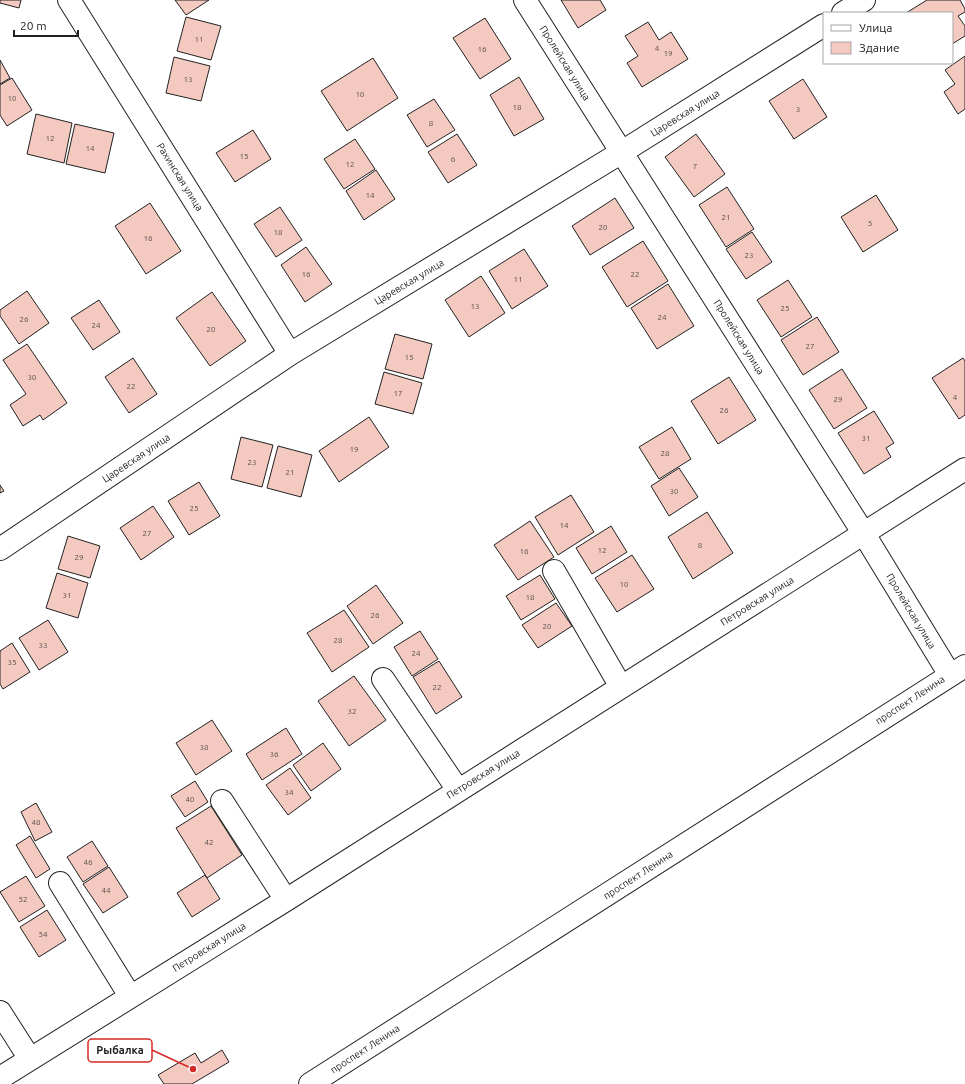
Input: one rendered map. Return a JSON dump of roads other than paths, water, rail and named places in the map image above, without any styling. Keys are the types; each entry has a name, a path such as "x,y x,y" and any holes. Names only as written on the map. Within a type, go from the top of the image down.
{"street":[{"name":"Рахинская улица","path":"69,0 290,354"},
{"name":"Пролейская улица","path":"525,0 864,534 957,670"},
{"path":"845,12 864,0"},
{"name":"Царевская улица","path":"0,549 290,354 622,152 823,26"},
{"name":"Петровская улица","path":"0,1078 286,900 965,469"},
{"path":"554,571 621,687"},
{"name":"проспект Ленина","path":"310,1084 957,670"},
{"path":"383,679 458,790"},
{"path":"222,801 286,900"},
{"path":"60,883 130,996"},
{"path":"0,1012 30,1059"}],"place":[{"name":"Рыбалка","path":"193,1069"}]}
